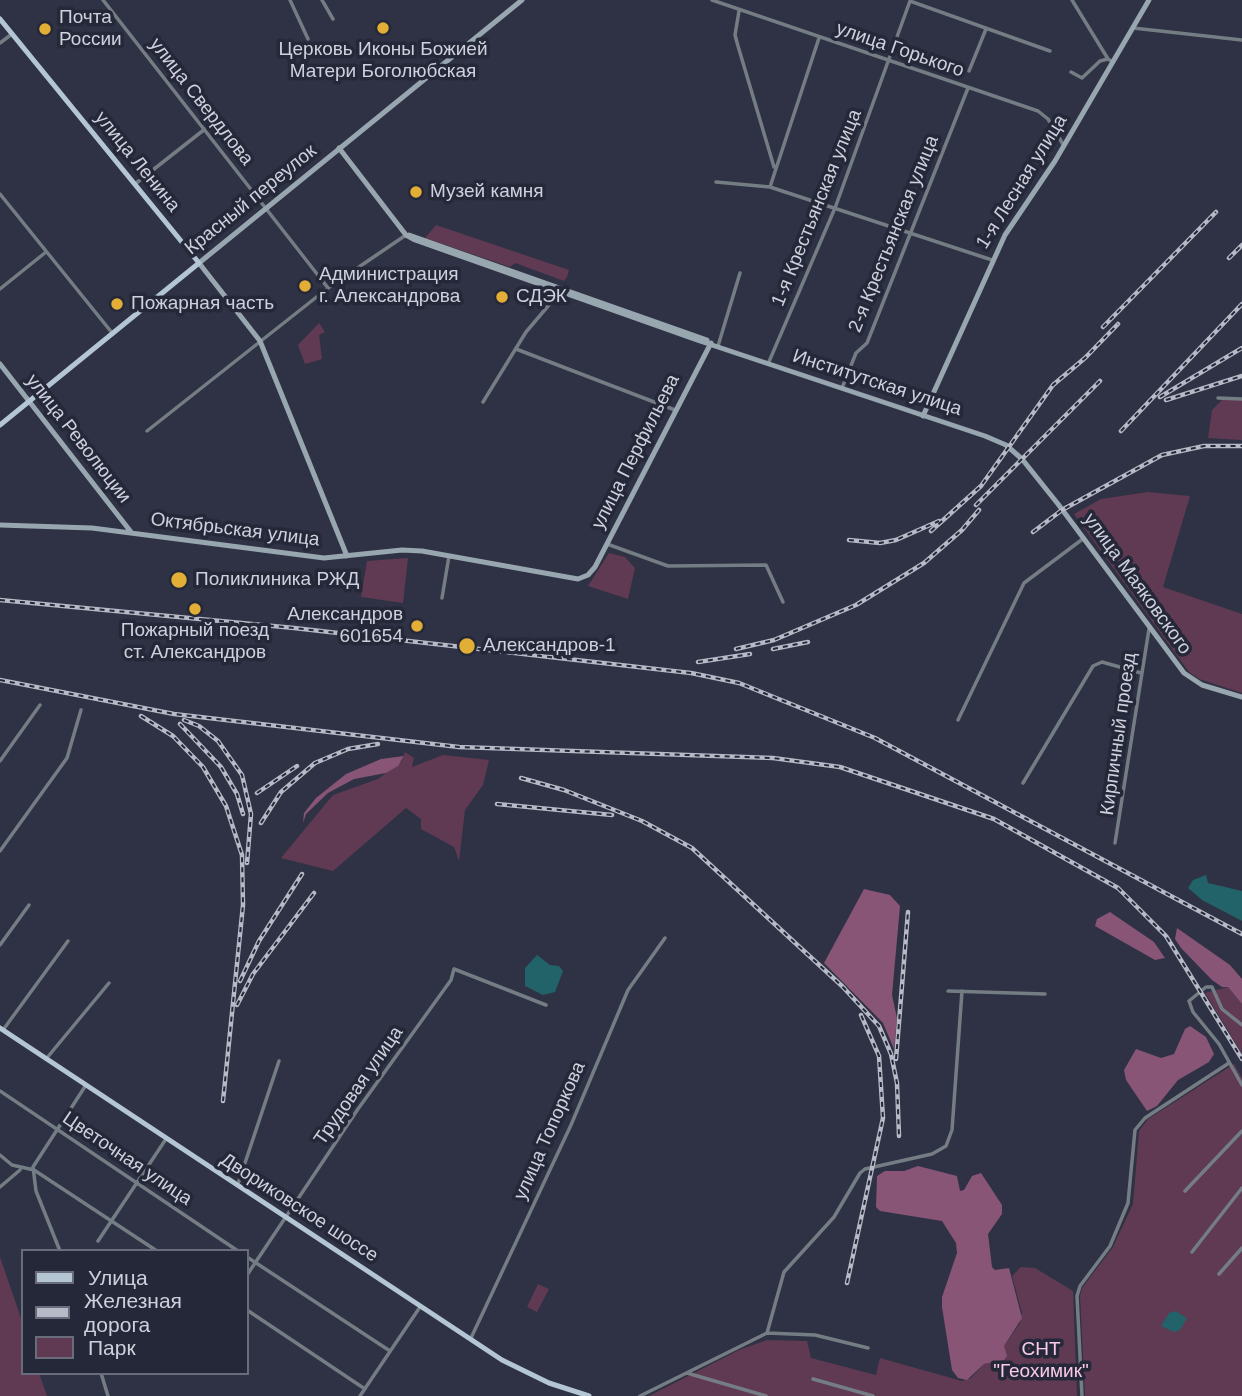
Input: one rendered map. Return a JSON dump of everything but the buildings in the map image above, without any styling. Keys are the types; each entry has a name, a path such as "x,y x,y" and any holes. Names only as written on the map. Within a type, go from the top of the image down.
{"main road":[{"name":"Красный переулок","path":"0,425 522,0"},
{"name":"1-я Лесная улица","path":"923,416 992,260 1012,223 1064,146 1101,83 1111,60 1149,0"},
{"name":"улица Ленина","path":"0,19 260,341 347,556"},
{"name":"Институтская улица","path":"339,148 406,234 415,240 768,364 985,436 1006,445 1026,464"},
{"name":"улица Перфильева","path":"588,575 711,343"},
{"name":"улица Революции","path":"0,364 131,533"},
{"name":"улица Маяковского","path":"1026,464 1084,538 1177,666 1192,680 1242,697"},
{"name":"Октябрьская улица","path":"0,525 92,528 324,558 402,550 578,579 588,575"},
{"name":"Двориковское шоссе","path":"1,1029 470,1340 540,1379 589,1396"}],"street":[{"path":"104,2 111,0"},
{"path":"290,0 307,39"},
{"path":"322,0 333,19"},
{"name":"улица Горького","path":"712,0 1042,113 1064,146"},
{"path":"1071,72 1082,78 1100,61 1111,60 1072,0"},
{"path":"909,1 1050,51"},
{"name":"1-я Крестьянская улица","path":"768,364 835,208 909,1"},
{"name":"улица Свердлова","path":"104,2 328,288"},
{"path":"740,10 735,35 774,167"},
{"path":"1133,28 1242,40"},
{"path":"969,71 986,29"},
{"path":"0,43 12,34"},
{"path":"770,187 774,167 819,38"},
{"name":"2-я Крестьянская улица","path":"842,388 856,353 867,343 968,88"},
{"path":"135,184 205,130"},
{"path":"716,182 770,187 802,200 835,208 992,260"},
{"path":"0,194 113,334"},
{"path":"147,431 328,288 406,234"},
{"path":"0,289 46,252"},
{"path":"718,346 740,273"},
{"path":"483,402 516,349 561,290"},
{"path":"516,349 675,410"},
{"path":"1218,398 1242,399"},
{"path":"958,720 1024,583 1084,538"},
{"path":"607,543 676,567 742,563 766,565 783,602"},
{"path":"442,598 449,556"},
{"name":"Кирпичный проезд","path":"1115,843 1149,629"},
{"path":"1023,783 1093,666 1102,662 1142,673"},
{"path":"0,761 40,705"},
{"path":"0,851 67,758 81,710"},
{"path":"0,945 29,905"},
{"name":"улица Топоркова","path":"470,1340 570,1125 628,990 665,938"},
{"path":"1,1029 68,941"},
{"name":"Трудовая улица","path":"248,1274 440,996 454,969 546,1005"},
{"path":"46,1059 109,983"},
{"path":"1242,1025 1222,1009 1212,987 1206,988 1189,1001 1193,1012 1219,1044 1242,1084"},
{"path":"948,990 1045,994"},
{"path":"767,1333 784,1272 834,1217 860,1173 865,1169 932,1154 946,1146 951,1139 962,991"},
{"path":"238,1186 279,1060"},
{"path":"1082,1396 1077,1296 1080,1286 1110,1247 1129,1203 1135,1130 1145,1118 1230,1063"},
{"path":"59,1249 36,1191 34,1170 36,1161 86,1086"},
{"name":"Цветочная улица","path":"0,1091 235,1249"},
{"path":"1185,1191 1242,1131"},
{"path":"98,1241 166,1139"},
{"path":"0,1155 22,1169"},
{"path":"0,1187 14,1172 22,1169 34,1170 155,1249"},
{"path":"1192,1252 1242,1188"},
{"path":"1219,1274 1242,1248"},
{"path":"248,1258 390,1351"},
{"path":"360,1396 420,1307"},
{"path":"248,1311 365,1389"},
{"path":"640,1396 767,1333 815,1335 868,1348"},
{"path":"685,1373 766,1396"},
{"path":"102,1375 108,1396"},
{"path":"813,1379 873,1396"}],"green space":[{"path":"436,225 569,270 567,277 564,281 515,263 510,267 425,238"},
{"path":"319,323 325,332 319,335 322,359 305,364 298,345"},
{"path":"1223,399 1242,400 1242,440 1208,438 1212,410"},
{"path":"1148,492 1190,496 1163,587 1242,614 1242,693 1199,679 1189,672 1074,514 1101,499"},
{"path":"609,553 625,557 635,568 628,599 588,586"},
{"path":"408,558 403,603 361,597 367,561"},
{"path":"405,752 414,758 412,767 443,755 489,760 483,785 465,810 459,861 454,847 421,829 421,819 406,808 333,871 281,858 333,795 378,779 402,761"},
{"path":"1228,987 1242,1004 1242,1054 1205,993"},
{"path":"1234,1064 1242,1078 1242,1396 1085,1396 1080,1296 1082,1288 1113,1247 1133,1204 1139,1131 1148,1119"},
{"path":"0,1257 21,1318 21,1375 40,1375 47,1396 0,1396"},
{"name":"СНТ \"Геохимик\"","path":"1021,1267 1035,1268 1073,1291 1077,1396 649,1396 739,1350 767,1340 807,1341 811,1358 876,1375 880,1358 962,1381 971,1378 984,1364 1003,1360 1004,1346 1020,1323 1022,1313 1012,1276"},
{"path":"538,1284 549,1289 537,1312 527,1307"}],"shaded area":[{"path":"404,756 398,766 386,773 354,779 328,793 306,814 303,823 304,813 316,798 346,774 381,759"},
{"path":"1206,875 1208,883 1242,891 1242,921 1202,900 1188,888 1193,880"},
{"path":"864,889 890,895 900,906 892,995 897,1018 894,1049 883,1023 824,963"},
{"path":"1110,912 1154,942 1165,958 1155,960 1095,926 1097,919"},
{"path":"1177,928 1230,965 1242,979 1242,1004 1228,987 1222,987 1212,980 1181,948 1175,939"},
{"path":"537,955 550,965 559,966 563,971 555,992 543,995 525,986 525,968"},
{"path":"1190,1026 1206,1037 1214,1054 1209,1062 1178,1080 1157,1106 1147,1111 1126,1080 1124,1070 1136,1049 1161,1058 1174,1054 1185,1029"},
{"path":"918,1166 957,1176 960,1191 964,1190 972,1176 981,1173 1002,1205 1002,1214 988,1234 992,1267 995,1270 1009,1268 1022,1318 1004,1346 1007,1356 1004,1360 984,1364 967,1380 958,1378 952,1370 942,1307 942,1297 957,1253 956,1243 942,1221 880,1211 876,1207 877,1176 885,1171 904,1171"},
{"path":"1175,1311 1187,1318 1180,1330 1174,1332 1161,1326 1169,1313"}],"railway":[{"path":"1103,327 1216,212"},
{"path":"1229,258 1242,245"},
{"path":"1121,431 1242,304"},
{"path":"931,531 981,486 1053,385 1085,358 1118,324"},
{"path":"1160,397 1242,348"},
{"path":"1166,400 1242,376"},
{"path":"976,505 1100,381"},
{"path":"1033,532 1062,510 1162,455 1204,446 1242,446"},
{"path":"736,649 774,640 856,605 924,563 962,530 979,510"},
{"path":"849,540 880,543 896,540 939,521"},
{"path":"0,600 294,628 691,673 739,683 875,738 1242,934"},
{"path":"773,649 808,642"},
{"path":"698,662 750,654"},
{"path":"0,680 174,714 459,747 773,758 840,767 994,819 1118,888 1166,936 1242,1059"},
{"path":"141,716 173,736 203,767 226,806 242,855 243,905 223,1101"},
{"path":"184,720 199,726 218,741 242,775 251,814 247,863"},
{"path":"180,724 221,767 237,794 243,814"},
{"path":"261,823 281,792 315,763 348,749 378,744"},
{"path":"257,793 297,766"},
{"path":"521,778 564,790 642,821 692,848 842,986 879,1026 891,1054 897,1083 899,1136"},
{"path":"497,804 612,815"},
{"path":"240,981 259,941 302,874"},
{"path":"237,1005 253,974 314,893"},
{"path":"896,1059 908,912"},
{"path":"847,1283 883,1118 879,1056 861,1015"}],"place":[{"name":"Церковь Иконы Божией Матери Боголюбская","path":"383,28"},
{"name":"Почта России","path":"45,29"},
{"name":"Музей камня","path":"416,192"},
{"name":"Администрация г. Александрова","path":"305,286"},
{"name":"СДЭК","path":"502,297"},
{"name":"Пожарная часть","path":"117,304"},
{"name":"Поликлиника РЖД","path":"179,580"},
{"name":"Пожарный поезд ст. Александров","path":"195,609"},
{"name":"Александров 601654","path":"417,626"},
{"name":"Александров-1","path":"467,646"}]}
